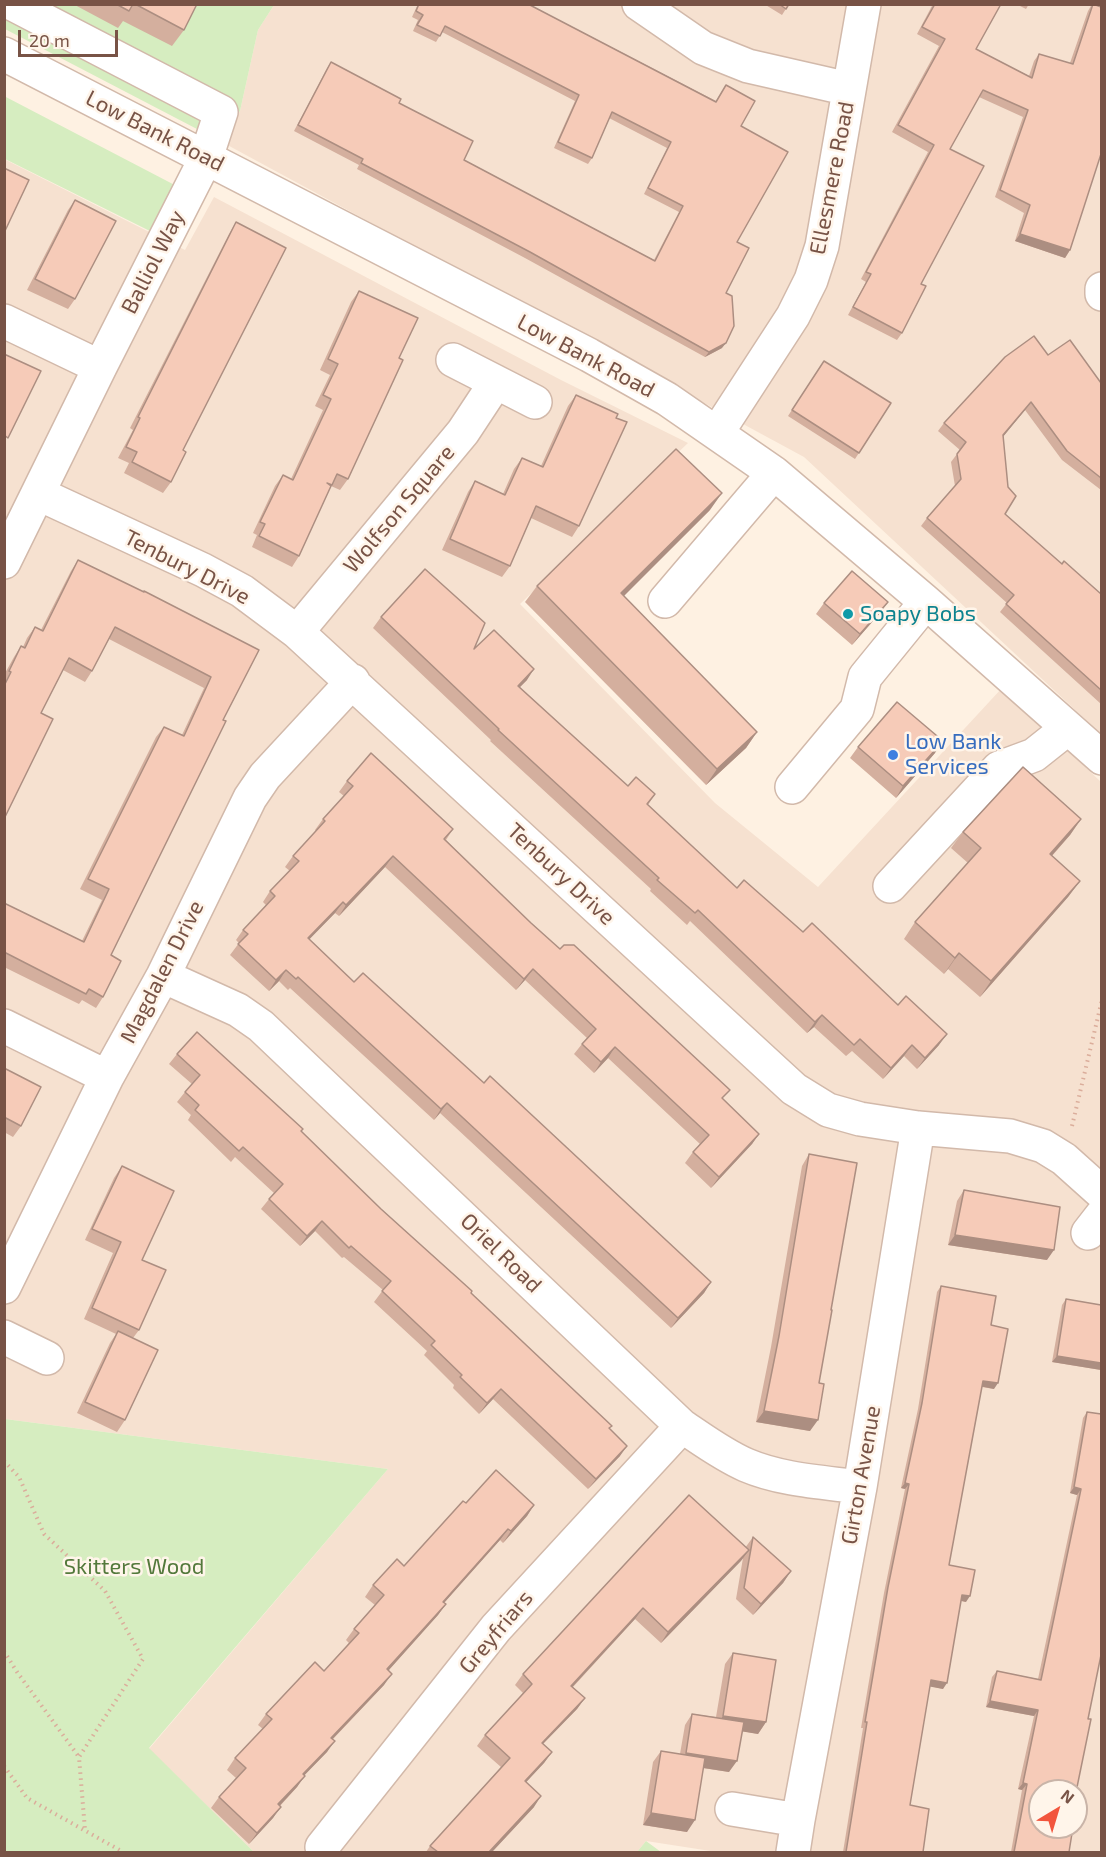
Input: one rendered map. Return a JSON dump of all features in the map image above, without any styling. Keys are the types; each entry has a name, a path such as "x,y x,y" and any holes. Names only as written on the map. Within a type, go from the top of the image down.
{"street":[{"name":"Balliol Way","path":"4,562 206,158 221,112 13,4"},
{"path":"639,4 712,52 748,66 849,88"},
{"name":"Ellesmere Road","path":"717,433 793,315 811,280 822,246 864,4"},
{"name":"Low Bank Road","path":"4,54 589,355 667,399 774,473 926,602 1101,758"},
{"path":"1101,289 1101,294"},
{"path":"4,321 100,367"},
{"path":"453,360 535,402"},
{"name":"Wolfson Square","path":"297,632 463,432 496,382"},
{"path":"665,601 774,473"},
{"name":"Tenbury Drive","path":"39,494 242,591 297,632 353,681 794,1089 828,1110 860,1119 918,1128 1010,1136 1043,1146 1064,1159 1101,1193"},
{"path":"792,787 857,709 865,677 926,602"},
{"name":"Magdalen Drive","path":"4,1287 107,1077 163,976 250,798 265,776 353,681"},
{"path":"890,886 999,768 1034,755 1068,728"},
{"name":"Oriel Road","path":"163,976 238,1010 277,1039 682,1426 716,1450 746,1465 783,1475 860,1487"},
{"path":"4,1026 107,1077"},
{"name":"Girton Avenue","path":"793,1852 860,1487 918,1128"},
{"path":"4,1337 47,1358"},
{"name":"Greyfriars","path":"323,1851 496,1628 682,1426"},
{"path":"732,1809 798,1820"}],"path":[{"path":"1064,1159 1101,1000"},
{"path":"4,1461 19,1477 44,1534 105,1591 143,1659 79,1757"},
{"path":"4,1651 79,1757 85,1830"},
{"path":"4,1766 27,1798 123,1852"}],"shaded area":[{"path":"274,5 1101,5 1101,734 804,457 220,141 240,111 258,30"},
{"path":"4,159 185,250 214,197 561,380 688,443 520,604 715,803 818,887 1002,688 1101,782 1101,1852 717,1852 646,1841 637,1852 254,1852 149,1749 388,1469 5,1419"}],"green space":[{"path":"4,5 274,5 258,30 240,111 220,141 5,29"},
{"path":"4,96 190,193 168,240 5,159"},
{"name":"Skitters Wood","path":"5,1419 388,1469 149,1748 254,1852 5,1852"},
{"path":"646,1841 661,1852 637,1852"}],"building":[{"path":"116,4 133,4 129,11"},
{"path":"135,4 197,4 184,30"},
{"path":"419,4 528,4 716,102 726,85 755,101 741,126 788,152 737,242 749,248 726,293 732,296 734,326 726,343 709,352 530,252 361,163 363,159 298,125 331,62 401,99 399,103 473,141 464,160 655,261 683,206 648,188 671,142 612,112 592,158 558,142 579,95 445,26 440,36 417,25 423,15 416,11"},
{"path":"779,4 789,4 786,9"},
{"path":"935,4 1001,4 976,49 1032,78 1039,54 1073,64 1093,4 1101,7 1101,154 1070,250 1020,234 1030,205 1000,190 1028,110 983,90 950,149 984,166 921,284 926,286 902,333 853,307 871,274 866,272 934,145 898,125 945,39 922,27"},
{"path":"4,168 29,180 4,233"},
{"path":"75,200 116,221 75,299 35,279"},
{"path":"236,222 286,248 183,450 186,452 171,482 132,462 137,452 126,447 140,418 138,417"},
{"path":"359,291 418,318 399,358 403,360 348,479 337,474 332,485 327,483 331,486 299,556 259,536 265,524 260,522 283,475 293,480 331,399 323,395 338,364 328,359"},
{"path":"1034,336 1048,355 1070,340 1101,383 1101,478 1067,451 1031,402 1003,435 1008,487 1016,496 1005,514 1062,564 1064,561 1101,594 1101,690 1006,604 1014,595 927,518 961,479 957,454 966,442 944,423 1005,357"},
{"path":"4,354 41,371 8,438 4,435"},
{"path":"824,361 891,403 859,453 792,410"},
{"path":"576,395 618,414 616,418 627,422 579,526 536,506 510,566 450,539 475,481 505,495 522,458 543,467"},
{"path":"676,449 722,493 621,593 757,732 717,769 537,586"},
{"path":"78,560 259,650 223,720 226,721 111,955 121,961 103,997 89,989 86,994 4,952 4,903 84,942 109,889 88,879 164,727 184,736 211,677 115,627 92,671 69,658 41,713 53,719 4,819 4,686 21,646 25,648 35,627 43,631"},
{"path":"425,569 485,623 474,649 494,630 534,669 518,686 628,786 636,777 655,794 647,804 737,888 744,880 803,932 812,923 898,1005 906,996 947,1034 925,1058 912,1045 891,1068 860,1039 854,1045 822,1015 815,1022 698,910 695,913 657,880 659,878 498,730 381,617"},
{"name":"Soapy Bobs","path":"852,571 888,602 860,634 824,603"},
{"name":"Low Bank Services","path":"897,702 943,741 903,786 858,747"},
{"path":"371,753 453,829 444,839 531,923 560,949 564,945 574,945 730,1090 722,1098 759,1134 719,1177 693,1152 709,1135 615,1047 601,1062 582,1044 596,1029 533,969 524,979 393,856 346,905 343,902 308,938 354,982 363,973 484,1083 490,1076 711,1282 678,1318 447,1103 441,1109 298,977 296,979 286,970 276,980 238,944 248,934 243,930 275,896 270,891 299,861 293,856 353,786 347,781"},
{"path":"1023,767 1081,819 1050,854 1080,881 991,981 959,953 955,958 915,922 981,848 963,832"},
{"path":"197,1032 303,1129 301,1131 381,1209 472,1291 471,1293 612,1426 609,1428 627,1446 596,1479 501,1389 487,1403 431,1345 435,1341 382,1291 391,1281 351,1246 349,1248 322,1221 307,1236 269,1199 283,1184 243,1147 239,1151 195,1110 199,1105 185,1092 200,1075 177,1054"},
{"path":"4,1068 41,1087 21,1126 4,1117"},
{"path":"809,1154 857,1163 819,1383 824,1384 818,1420 764,1411 779,1336"},
{"path":"122,1166 174,1191 142,1260 166,1270 139,1330 92,1308 121,1242 92,1229"},
{"path":"964,1190 1060,1207 1054,1250 955,1235"},
{"path":"941,1286 996,1296 991,1325 1008,1329 998,1383 983,1381 949,1565 975,1570 970,1596 962,1595 947,1683 931,1680 910,1805 929,1809 923,1852 846,1852 888,1587 909,1484 905,1483 922,1403"},
{"path":"1066,1299 1101,1305 1101,1363 1057,1356"},
{"path":"118,1331 158,1350 125,1420 85,1402"},
{"path":"1087,1412 1101,1414 1101,1655 1088,1719 1091,1719 1079,1779 1028,1779 1028,1839 1071,1839 1069,1852 1014,1852 1027,1784 1023,1783 1038,1710 990,1701 997,1671 1041,1680 1081,1489 1074,1487"},
{"path":"496,1470 534,1505 511,1531 508,1529 443,1602 446,1604 387,1669 392,1674 331,1738 335,1741 303,1774 305,1776 278,1804 281,1807 257,1833 219,1797 246,1768 235,1758 272,1719 266,1714 315,1662 324,1671 359,1633 354,1629 384,1595 373,1585 397,1559 404,1566 463,1501 466,1503"},
{"path":"689,1495 749,1550 668,1632 643,1608 571,1686 585,1698 542,1743 552,1752 525,1781 541,1796 489,1852 438,1852 430,1846 510,1758 485,1735 532,1684 523,1674"},
{"path":"753,1537 791,1571 761,1604 744,1588"},
{"path":"733,1653 776,1660 766,1722 723,1716"},
{"path":"692,1714 744,1722 737,1761 686,1753"},
{"path":"661,1751 705,1758 695,1820 651,1813"}],"place":[{"name":"Soapy Bobs","path":"848,614"},
{"name":"Low Bank Services","path":"893,755"}]}
